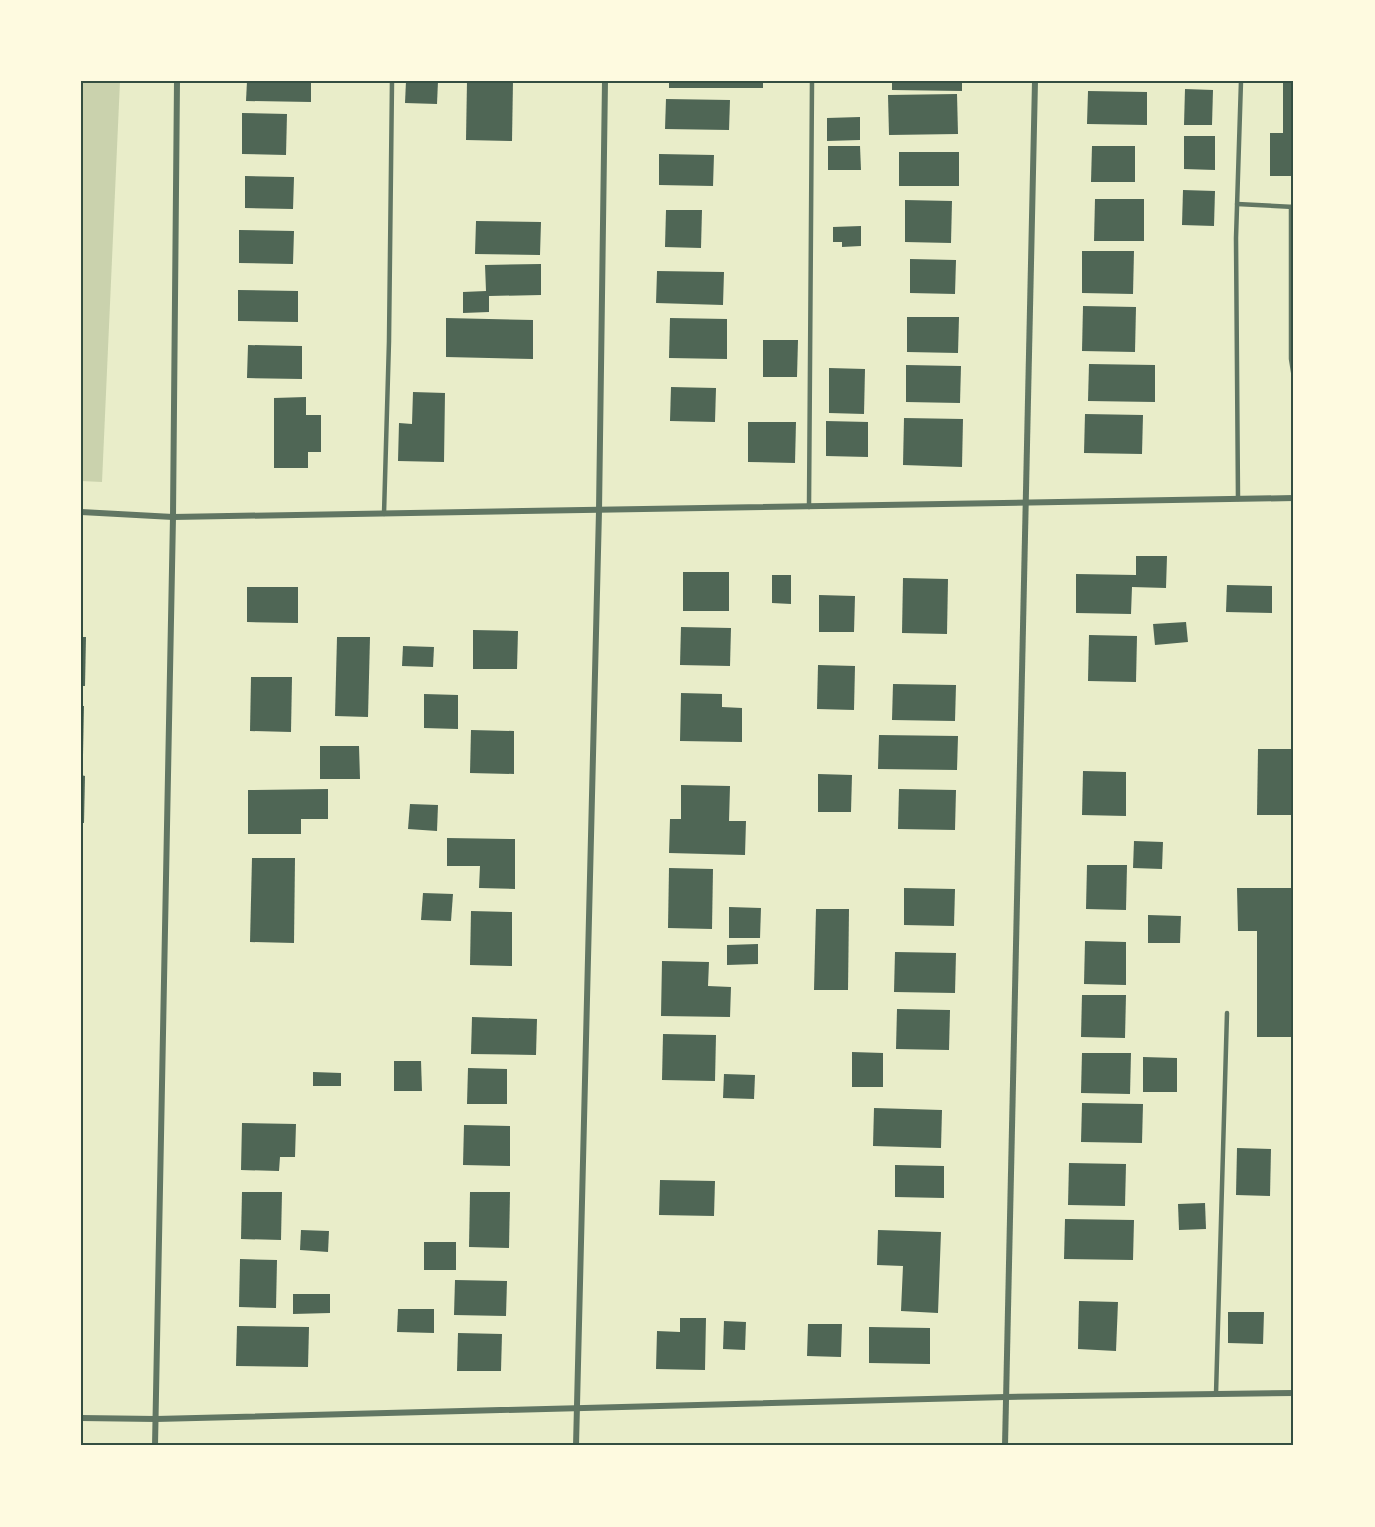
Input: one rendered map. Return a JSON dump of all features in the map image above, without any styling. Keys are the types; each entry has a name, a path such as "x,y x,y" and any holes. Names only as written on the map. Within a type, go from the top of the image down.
{"street":[{"path":"155,1446 173,517 177,81"},
{"path":"576,1446 599,511 605,81"},
{"path":"1005,1446 1035,81"},
{"path":"81,512 173,517 1294,498"},
{"path":"81,1418 156,1419 1294,1393"}],"lane":[{"path":"384,514 389,341 392,81"},
{"path":"808,507 812,81"},
{"path":"1238,499 1237,204 1241,81"},
{"path":"1237,204 1293,207 1291,359 1294,378"},
{"path":"1216,1394 1227,1013"}],"green space":[{"path":"81,81 120,81 102,482 81,481"}],"building":[{"path":"247,81 311,81 311,102 246,101"},
{"path":"406,81 438,81 437,104 405,103"},
{"path":"467,81 513,81 512,141 466,140"},
{"path":"669,81 763,81 763,88 669,88"},
{"path":"892,81 962,81 962,91 892,90"},
{"path":"1283,81 1294,81 1294,176 1270,176 1270,133 1283,133"},
{"path":"1185,89 1213,90 1212,125 1184,125"},
{"path":"1088,91 1147,92 1147,125 1087,124"},
{"path":"957,94 958,134 889,135 888,95"},
{"path":"666,99 730,100 729,130 665,129"},
{"path":"242,113 287,114 286,155 242,154"},
{"path":"860,117 860,140 827,141 827,118"},
{"path":"1184,136 1215,136 1215,170 1184,169"},
{"path":"828,146 860,146 861,170 828,170"},
{"path":"1092,146 1135,146 1135,182 1091,182"},
{"path":"899,152 959,152 959,186 899,186"},
{"path":"659,154 714,155 713,186 659,185"},
{"path":"245,176 294,177 293,209 245,208"},
{"path":"1183,190 1215,191 1214,226 1182,225"},
{"path":"1095,199 1144,199 1144,241 1094,241"},
{"path":"905,200 952,201 951,243 905,242"},
{"path":"666,210 702,210 701,248 665,247"},
{"path":"476,221 541,222 540,255 475,254"},
{"path":"861,226 861,246 842,247 842,242 833,242 833,227"},
{"path":"239,230 294,231 293,264 239,263"},
{"path":"1082,251 1134,251 1133,294 1082,293"},
{"path":"910,259 956,260 955,294 910,293"},
{"path":"541,264 541,295 489,296 489,312 463,313 463,292 486,291 485,265"},
{"path":"657,271 724,272 723,305 656,303"},
{"path":"238,290 298,291 298,322 238,321"},
{"path":"1083,306 1136,307 1135,352 1082,351"},
{"path":"907,317 959,317 958,353 907,352"},
{"path":"446,318 533,320 533,359 446,357"},
{"path":"670,318 727,319 727,359 669,358"},
{"path":"763,340 798,340 797,377 763,377"},
{"path":"248,345 302,346 302,379 247,378"},
{"path":"1089,364 1155,365 1155,402 1088,401"},
{"path":"906,365 961,366 960,403 906,402"},
{"path":"829,368 865,369 864,414 829,413"},
{"path":"671,387 716,388 715,422 670,421"},
{"path":"413,392 445,393 444,462 398,461 399,423 412,424"},
{"path":"306,397 306,415 321,415 321,452 308,452 308,468 274,468 274,398"},
{"path":"1085,414 1143,415 1142,454 1084,453"},
{"path":"904,418 963,419 962,467 903,465"},
{"path":"826,421 868,422 868,457 826,456"},
{"path":"748,422 796,422 795,463 748,462"},
{"path":"1136,556 1167,556 1166,588 1132,587 1131,614 1076,613 1076,574 1136,575"},
{"path":"683,572 729,572 729,611 683,611"},
{"path":"772,575 791,575 791,604 772,603"},
{"path":"903,578 948,579 947,634 902,633"},
{"path":"1227,585 1272,586 1272,613 1226,612"},
{"path":"247,587 298,587 298,623 247,622"},
{"path":"819,595 855,596 854,632 819,632"},
{"path":"1186,622 1188,642 1155,645 1153,624"},
{"path":"681,627 731,628 730,666 680,665"},
{"path":"473,630 518,631 517,669 473,669"},
{"path":"1089,635 1137,636 1136,682 1088,681"},
{"path":"81,637 86,637 85,686 81,686"},
{"path":"337,637 370,637 368,717 335,716"},
{"path":"403,646 434,647 433,667 402,666"},
{"path":"818,665 855,666 854,710 817,709"},
{"path":"251,677 292,677 291,732 250,731"},
{"path":"893,684 956,685 955,721 892,720"},
{"path":"681,693 722,694 722,707 742,708 742,742 680,741"},
{"path":"424,694 458,695 458,729 424,728"},
{"path":"81,706 84,706 83,755 81,755"},
{"path":"471,730 514,731 514,774 470,773"},
{"path":"879,735 958,736 957,770 878,769"},
{"path":"320,746 359,746 360,779 320,779"},
{"path":"1258,749 1294,749 1294,815 1257,815"},
{"path":"1083,771 1126,772 1126,816 1082,815"},
{"path":"818,774 852,775 851,812 818,812"},
{"path":"81,775 85,776 84,823 81,823"},
{"path":"681,785 730,786 729,821 746,821 745,855 669,853 670,819 681,819"},
{"path":"328,789 328,819 301,819 301,834 248,834 248,790"},
{"path":"899,789 956,790 955,830 898,829"},
{"path":"410,804 438,805 437,831 408,829"},
{"path":"447,838 515,839 515,889 479,888 480,866 447,866"},
{"path":"1134,841 1163,842 1162,869 1133,868"},
{"path":"252,858 295,858 294,943 250,942"},
{"path":"1087,865 1127,865 1126,910 1086,909"},
{"path":"669,868 713,869 712,929 668,928"},
{"path":"904,888 955,889 954,926 904,925"},
{"path":"1237,888 1294,888 1294,1037 1257,1037 1257,931 1238,931"},
{"path":"423,893 453,894 451,921 421,920"},
{"path":"729,907 761,908 760,938 729,938"},
{"path":"816,909 849,909 848,990 814,990"},
{"path":"471,911 512,912 512,966 470,965"},
{"path":"1148,915 1181,916 1180,943 1148,943"},
{"path":"1085,941 1126,942 1126,985 1084,984"},
{"path":"758,944 758,964 727,965 727,945"},
{"path":"895,952 956,953 955,993 894,992"},
{"path":"662,961 709,962 708,986 731,987 730,1017 661,1016"},
{"path":"1082,995 1126,995 1125,1038 1081,1037"},
{"path":"897,1009 950,1010 949,1050 896,1049"},
{"path":"472,1017 537,1019 536,1055 471,1054"},
{"path":"663,1034 716,1035 715,1081 662,1080"},
{"path":"852,1052 883,1053 883,1087 852,1087"},
{"path":"1082,1053 1131,1053 1130,1094 1081,1093"},
{"path":"1143,1057 1177,1058 1177,1092 1143,1092"},
{"path":"394,1061 421,1061 422,1091 394,1091"},
{"path":"468,1068 507,1069 507,1104 467,1104"},
{"path":"313,1072 341,1073 341,1086 313,1086"},
{"path":"724,1074 755,1075 754,1099 723,1098"},
{"path":"1082,1103 1143,1104 1142,1143 1081,1142"},
{"path":"874,1108 942,1110 941,1148 873,1146"},
{"path":"242,1123 296,1124 295,1157 280,1157 279,1171 241,1170"},
{"path":"464,1125 510,1126 510,1166 463,1165"},
{"path":"1237,1148 1271,1149 1270,1196 1236,1195"},
{"path":"1069,1163 1126,1164 1125,1206 1068,1205"},
{"path":"895,1165 944,1166 944,1198 895,1197"},
{"path":"660,1180 715,1181 714,1216 659,1215"},
{"path":"242,1192 282,1192 281,1240 241,1239"},
{"path":"470,1192 510,1192 509,1248 469,1247"},
{"path":"1205,1203 1206,1229 1179,1230 1178,1204"},
{"path":"1065,1219 1134,1220 1133,1260 1064,1259"},
{"path":"301,1230 329,1231 328,1252 300,1250"},
{"path":"878,1230 941,1232 938,1313 901,1311 903,1266 877,1265"},
{"path":"424,1242 456,1242 456,1270 424,1270"},
{"path":"240,1259 277,1260 276,1308 239,1307"},
{"path":"455,1280 507,1281 506,1316 454,1315"},
{"path":"293,1294 330,1294 330,1313 293,1314"},
{"path":"1079,1301 1118,1302 1116,1351 1078,1349"},
{"path":"398,1309 434,1309 434,1333 397,1332"},
{"path":"1228,1312 1264,1312 1263,1344 1228,1343"},
{"path":"680,1318 706,1318 705,1370 656,1369 657,1331 680,1332"},
{"path":"724,1321 746,1322 745,1350 723,1349"},
{"path":"808,1324 842,1324 841,1357 807,1356"},
{"path":"237,1326 309,1327 308,1367 236,1366"},
{"path":"869,1327 930,1328 930,1364 869,1363"},
{"path":"458,1333 502,1334 501,1371 457,1371"}]}
